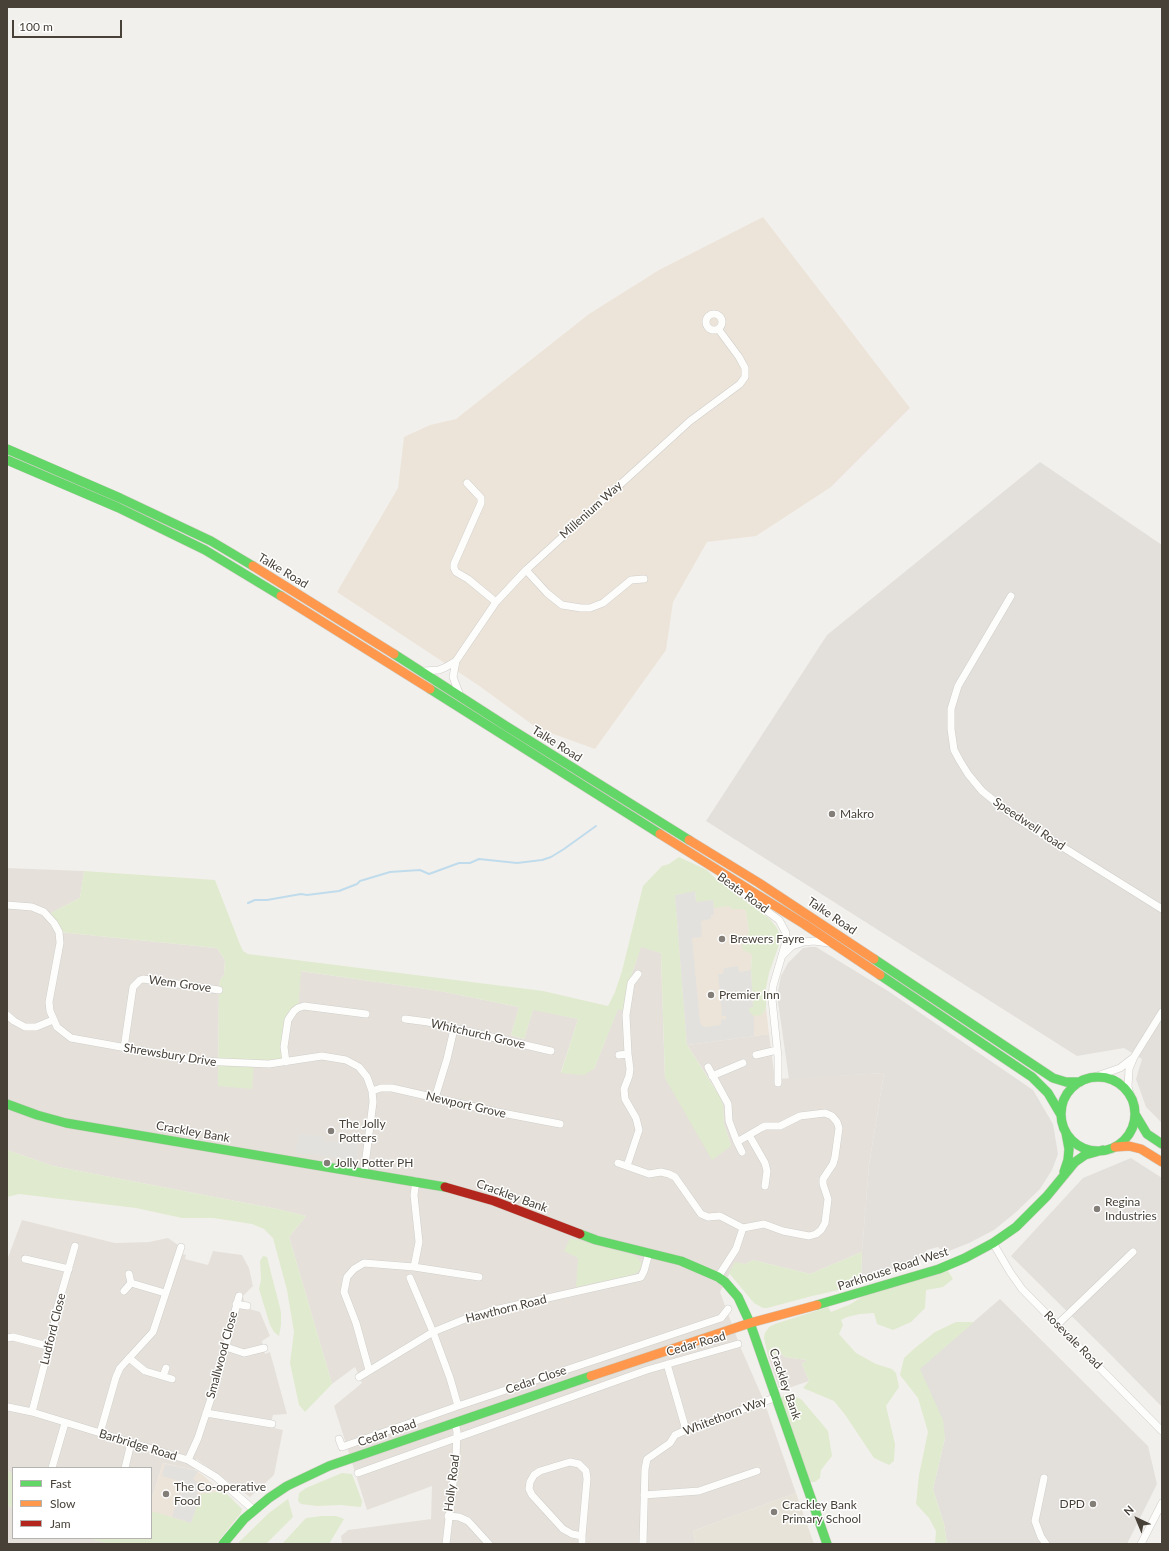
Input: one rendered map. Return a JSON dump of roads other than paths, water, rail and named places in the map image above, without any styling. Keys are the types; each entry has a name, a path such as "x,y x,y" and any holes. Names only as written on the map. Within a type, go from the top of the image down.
{"main road":[{"name":"Talke Road","path":"7,449 120,498 211,541 320,607 519,735 759,883 1053,1078 1066,1082 1080,1082"},
{"name":"Talke Road","path":"7,460 119,508 205,550 315,617 804,924 1032,1077 1048,1093 1061,1115"},
{"path":"1115,1147 1129,1133 1134,1121 1135,1114 1132,1099 1125,1089 1116,1082 1106,1078 1094,1077 1080,1082 1066,1095 1061,1115 1062,1124 1066,1133 1074,1142 1085,1148 1103,1150 1129,1146 1141,1149 1162,1162"},
{"name":"Crackley Bank","path":"7,1104 37,1115 66,1123 451,1188 494,1201 596,1240 681,1261 718,1277 725,1282 738,1297 750,1323 827,1544"},
{"path":"1135,1114 1147,1134 1162,1144"},
{"name":"Parkhouse Road West","path":"1062,1176 1068,1160 1069,1149 1066,1133"},
{"name":"Parkhouse Road West","path":"750,1323 828,1302 939,1269 965,1258 993,1243 1016,1227 1047,1196 1075,1162 1085,1156 1103,1150"},
{"name":"Cedar Road","path":"222,1544 254,1510 275,1494 305,1476 329,1466 579,1379 750,1323"}],"street":[{"name":"Millenium Way","path":"421,671 446,668 456,661 496,602 526,570 690,421 740,384 745,377 745,368 739,357 719,330"},
{"path":"467,483 481,498 481,503 454,564 454,568 456,572 468,579 496,602"},
{"path":"526,570 547,593 562,605 581,608 590,608 603,603 631,580 644,579"},
{"name":"Speedwell Road","path":"1011,596 958,686 951,709 951,729 954,750 968,774 982,791 1013,816 1162,909"},
{"name":"Millenium Way","path":"456,661 453,677 460,696"},
{"name":"Beata Road","path":"676,843 779,920 786,933 785,945 773,986 772,999 777,1050 778,1083"},
{"path":"7,905 32,907 44,912 54,923 59,932 60,943 50,1002 50,1011 53,1020 36,1028 25,1027 7,1015"},
{"path":"782,957 792,946 804,942 814,941 832,944"},
{"path":"627,1166 639,1130 636,1118 625,1099 624,1089 630,1069 626,1015 631,983 638,974"},
{"name":"Wem Grove","path":"124,1048 133,987 140,980 143,979 219,990"},
{"path":"286,1062 284,1047 288,1020 298,1008 304,1006 366,1014"},
{"path":"1132,1099 1128,1087 1129,1069 1134,1057 1162,1012"},
{"name":"Whitchurch Grove","path":"405,1019 428,1022 551,1050"},
{"name":"Shrewsbury Drive","path":"53,1020 63,1033 71,1038 199,1061 269,1064 322,1056 346,1060 359,1068 367,1077 372,1091 373,1102 364,1173"},
{"path":"435,1098 447,1059 454,1029"},
{"path":"756,1055 777,1050"},
{"path":"619,1055 628,1054"},
{"path":"1094,1077 1120,1068 1134,1057"},
{"path":"712,1076 743,1063"},
{"path":"708,1067 728,1104 729,1121 742,1152"},
{"name":"Newport Grove","path":"372,1091 381,1088 392,1088 497,1112 560,1124"},
{"path":"618,1163 648,1174 661,1172 675,1177 701,1214 708,1217 720,1216 742,1228 764,1224 783,1232 809,1236 822,1230 825,1223 828,1199 823,1184 823,1179 833,1164 839,1128 837,1122 832,1116 825,1113 800,1116 780,1126 765,1126 737,1142"},
{"path":"749,1135 765,1163 767,1171 766,1186"},
{"path":"414,1267 419,1242 414,1195 416,1181"},
{"path":"718,1277 736,1249 742,1228"},
{"name":"Rosevale Road","path":"993,1243 1022,1289 1162,1431"},
{"name":"Ludford Close","path":"32,1412 44,1366 51,1347 56,1312 75,1246"},
{"path":"100,1433 120,1368 153,1332 165,1293 182,1252"},
{"path":"1058,1324 1133,1252"},
{"name":"Hawthorn Road","path":"359,1377 433,1332 465,1319 490,1311 641,1277 649,1253"},
{"path":"25,1259 68,1269"},
{"path":"369,1370 356,1323 344,1292 347,1277 354,1269 364,1263 414,1267 479,1277"},
{"path":"129,1274 131,1283"},
{"path":"413,1281 450,1378 458,1406"},
{"path":"131,1283 165,1293"},
{"path":"124,1291 131,1283"},
{"name":"Smallwood Close","path":"188,1460 198,1438 206,1413 226,1347 231,1322 239,1296"},
{"path":"236,1304 247,1306"},
{"name":"Cedar Close","path":"342,1447 575,1366 721,1318 728,1309"},
{"path":"7,1338 14,1337 51,1347"},
{"name":"Cedar Road","path":"361,1469 457,1438 647,1370 734,1343"},
{"path":"226,1347 244,1353 264,1348"},
{"path":"129,1358 145,1371 172,1379"},
{"path":"667,1364 686,1430"},
{"path":"575,1366 579,1379"},
{"path":"163,1376 166,1368"},
{"name":"Whitethorn Way","path":"643,1544 645,1469 647,1459 670,1443 676,1435 686,1430 777,1397"},
{"name":"Barbridge Road","path":"8,1406 188,1460 216,1477 254,1510"},
{"name":"Smallwood Close","path":"206,1413 272,1424"},
{"name":"Holly Road","path":"446,1544 448,1516 456,1458 457,1438 455,1422"},
{"path":"52,1467 65,1423"},
{"name":"Cedar Road","path":"339,1438 342,1447"},
{"path":"125,1467 131,1443"},
{"path":"582,1536 572,1534 563,1529 532,1495 529,1489 530,1482 534,1475 570,1462 579,1464 586,1471 588,1479 582,1544"},
{"path":"644,1495 699,1491 757,1471"},
{"path":"1044,1478 1035,1521 1041,1537 1046,1544"},
{"path":"1141,1544 1162,1503"},
{"path":"448,1516 459,1516 468,1521 489,1544"}],"waterway":[{"path":"248,903 255,900 267,900 301,894 307,895 339,891 357,884 360,881 390,872 420,870 429,874 459,863 470,863 479,859 517,863 542,860 551,857 564,849 596,826"}],"place":[{"name":"Makro","path":"832,814"},
{"name":"Brewers Fayre","path":"722,939"},
{"name":"Premier Inn","path":"711,995"},
{"name":"The Jolly Potters","path":"331,1131"},
{"name":"Jolly Potter PH","path":"327,1163"},
{"name":"Regina Industries","path":"1097,1209"},
{"name":"The Co-operative Food","path":"166,1494"},
{"name":"DPD","path":"1093,1504"},
{"name":"Crackley Bank Primary School","path":"774,1512"}]}
